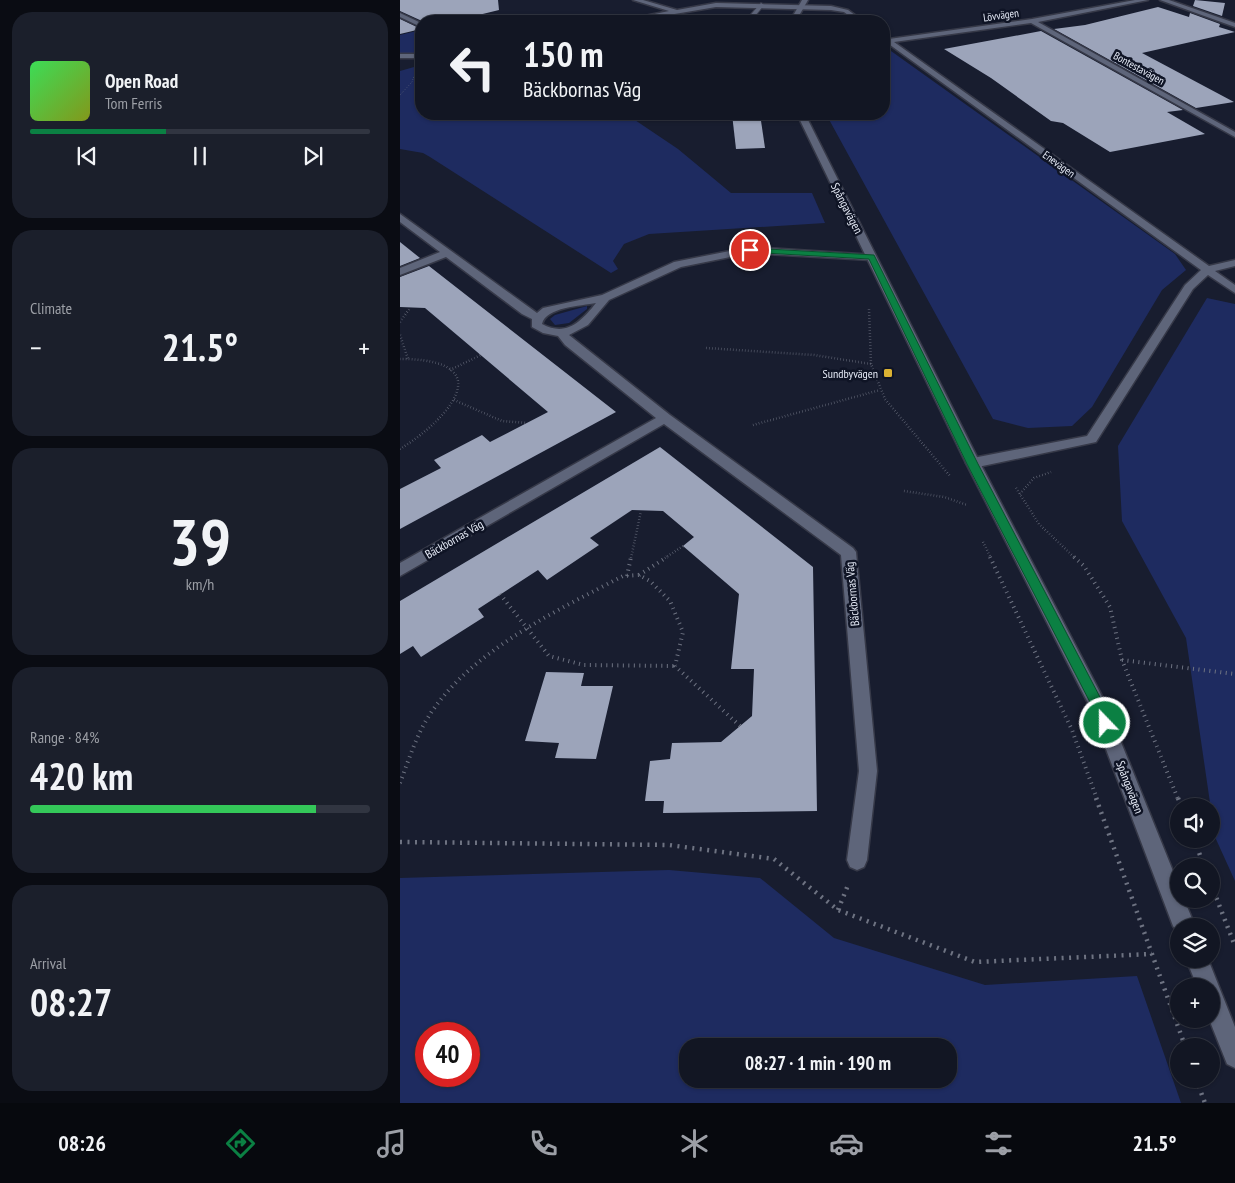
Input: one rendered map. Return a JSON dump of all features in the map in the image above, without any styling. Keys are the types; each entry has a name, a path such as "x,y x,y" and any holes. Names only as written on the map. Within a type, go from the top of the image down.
{"street":[{"path":"636,0 678,12"},
{"name":"Lövvägen","path":"890,39 1032,21 1146,0"},
{"path":"1163,0 1235,26"},
{"path":"660,15 716,4 761,5 803,3 846,11 852,15"},
{"path":"797,15 803,3"},
{"path":"400,15 415,22"},
{"name":"Bontestavägen","path":"1032,21 1235,135"},
{"name":"Enevägen","path":"890,43 1235,290"},
{"path":"400,56 415,56"},
{"name":"Spångavägen","path":"804,120 973,464 1098,705 1181,918"},
{"name":"Bäckbornas Väg","path":"400,217 526,312 538,317 536,325 546,332 562,334 569,344 665,418 848,552 868,771 857,860"},
{"path":"538,317 547,310 605,298 678,264 750,250 871,256"},
{"path":"400,272 447,253"},
{"path":"973,464 1091,439 1189,286 1207,270 1235,263"},
{"path":"562,334 581,326 605,298"},
{"name":"Bäckbornas Väg","path":"400,570 665,418"},
{"path":"1220,1018 1235,1056"}],"lane":[{"path":"753,15 761,5"}],"path":[{"path":"400,95 412,82 414,73"},
{"path":"867,304 870,312 871,364 880,390 885,399 954,481"},
{"path":"400,322 410,308"},
{"path":"400,335 408,359"},
{"path":"706,348 814,355 871,364"},
{"path":"450,370 481,355"},
{"path":"400,359 435,361 455,375 458,388 454,400 432,426 400,449"},
{"path":"753,425 880,390"},
{"path":"454,400 502,421 527,423"},
{"path":"904,491 944,497 966,505"},
{"path":"962,497 970,514"},
{"path":"627,576 641,511"},
{"path":"983,541 1072,730 1182,1038"},
{"path":"400,784 429,715 453,686 485,659 528,630 591,593 623,576 639,575 683,546"},
{"path":"639,575 650,582 670,602 683,632 675,666"},
{"path":"500,594 549,656 584,666 675,666 740,726"},
{"path":"1122,660 1235,674"},
{"path":"400,842 669,845 774,859 838,910 975,962 1152,954"},
{"path":"1220,907 1235,946"},
{"path":"1199,1088 1205,1103"}],"shaded area":[{"path":"415,31 415,53 400,54 400,35"},
{"path":"890,50 1175,254 1186,270 1162,290 1092,407 1072,426 1028,428 993,419 829,120 890,120"},
{"path":"415,67 415,120 635,120 678,149 731,193 812,193 825,223 649,234 624,244 613,261 618,269 611,273 430,157 423,153 400,149 400,71"},
{"path":"1207,298 1235,304 1235,881 1220,848 1220,798 1209,798 1186,638 1122,521 1118,446"},
{"path":"587,306 587,309 569,323 555,325 550,319 555,315"},
{"path":"669,870 760,878 834,938 985,985 1137,976 1170,1071 1170,1088 1176,1088 1181,1103 400,1103 400,878"}],"building":[{"path":"400,0 498,0 499,10 479,15 415,15 415,18 400,11"},
{"path":"1195,0 1225,3 1222,16 1193,6"},
{"path":"1158,7 1189,17 1190,13 1220,24 1219,27 1235,32 1142,53 1234,102 1196,108 1054,29 1085,25"},
{"path":"400,19 415,26 415,30 400,34"},
{"path":"1041,31 1183,110 1167,112 1205,134 1110,152 1063,123 1051,121 991,78 944,49"},
{"path":"733,120 761,120 765,148 736,149"},
{"path":"400,242 420,258 400,266"},
{"path":"429,266 616,412 400,529 400,489 441,468 434,460 482,435 490,442 548,412 425,308 400,307 400,277"},
{"path":"660,447 813,567 817,811 663,813 664,801 645,801 650,761 670,759 672,743 721,742 752,716 754,669 731,669 739,594 683,546 694,537 663,511 632,510 590,538 599,545 547,580 538,570 478,609 484,617 421,657 413,646 400,654 400,601"},
{"path":"546,672 584,673 581,686 613,686 596,759 555,758 559,743 525,741"}],"place":[{"name":"Sundbyvägen","path":"888,373"}],"route":[{"path":"750,250 871,256 973,464 1098,705 1105,723"}]}
